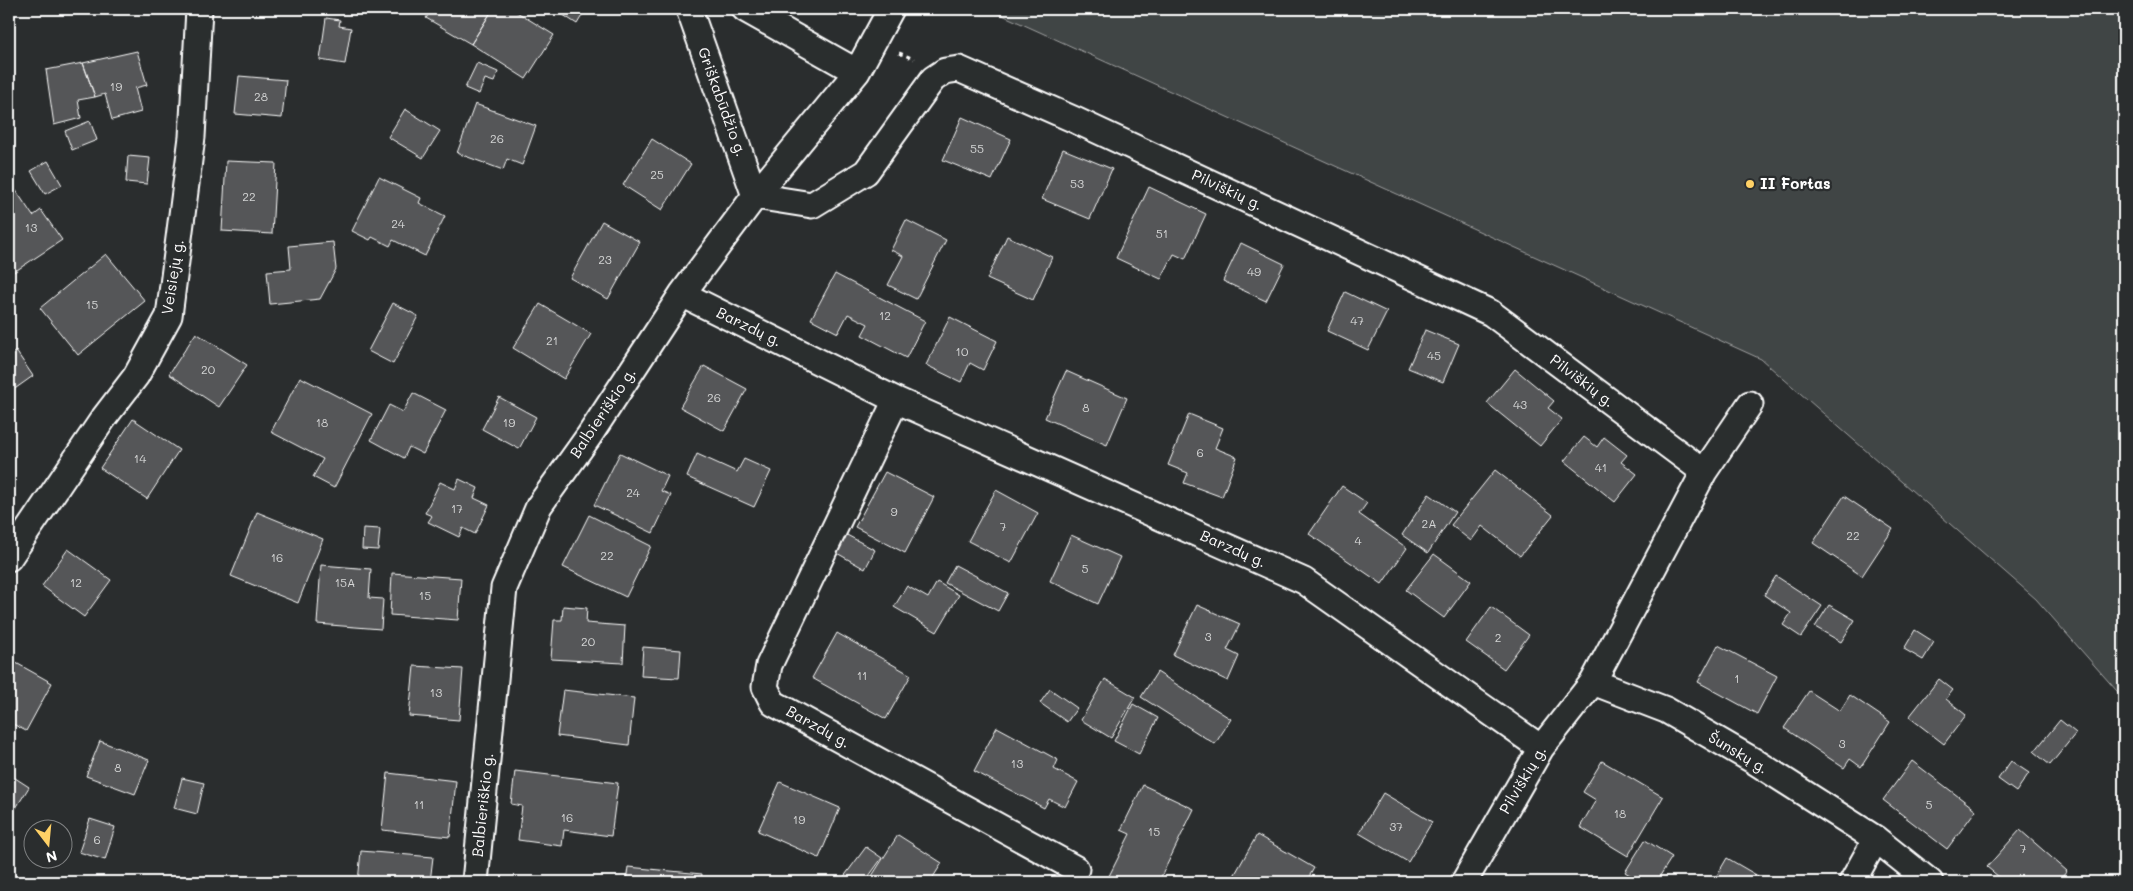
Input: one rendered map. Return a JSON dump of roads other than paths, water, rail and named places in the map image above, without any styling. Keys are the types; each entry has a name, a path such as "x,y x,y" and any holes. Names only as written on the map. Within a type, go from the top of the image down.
{"street":[{"name":"Veisiejų g.","path":"12,548 103,419 136,376 169,316 192,137 199,9"},
{"name":"Griškabūdžio g.","path":"689,9 755,196"},
{"path":"745,9 857,72"},
{"name":"Balbieriškio g.","path":"475,882 504,588 539,506 589,436 682,294 755,196 857,72 891,9"},
{"name":"Pilviškių g.","path":"755,196 812,204 866,172 932,79 945,71 959,70 1075,120 1491,313 1704,472"},
{"name":"Barzdų g.","path":"682,294 896,400 1304,581 1541,748"},
{"name":"Barzdų g.","path":"896,400 769,665 765,687 773,703 1076,869"},
{"name":"Pilviškių g.","path":"1464,882 1541,748 1593,682 1704,472 1750,404"},
{"name":"Šunskų g.","path":"1593,682 1666,710 1754,761 1876,839 1930,882"},
{"path":"1852,882 1876,839"}],"place":[{"name":"II Fortas","path":"1750,184"}]}
